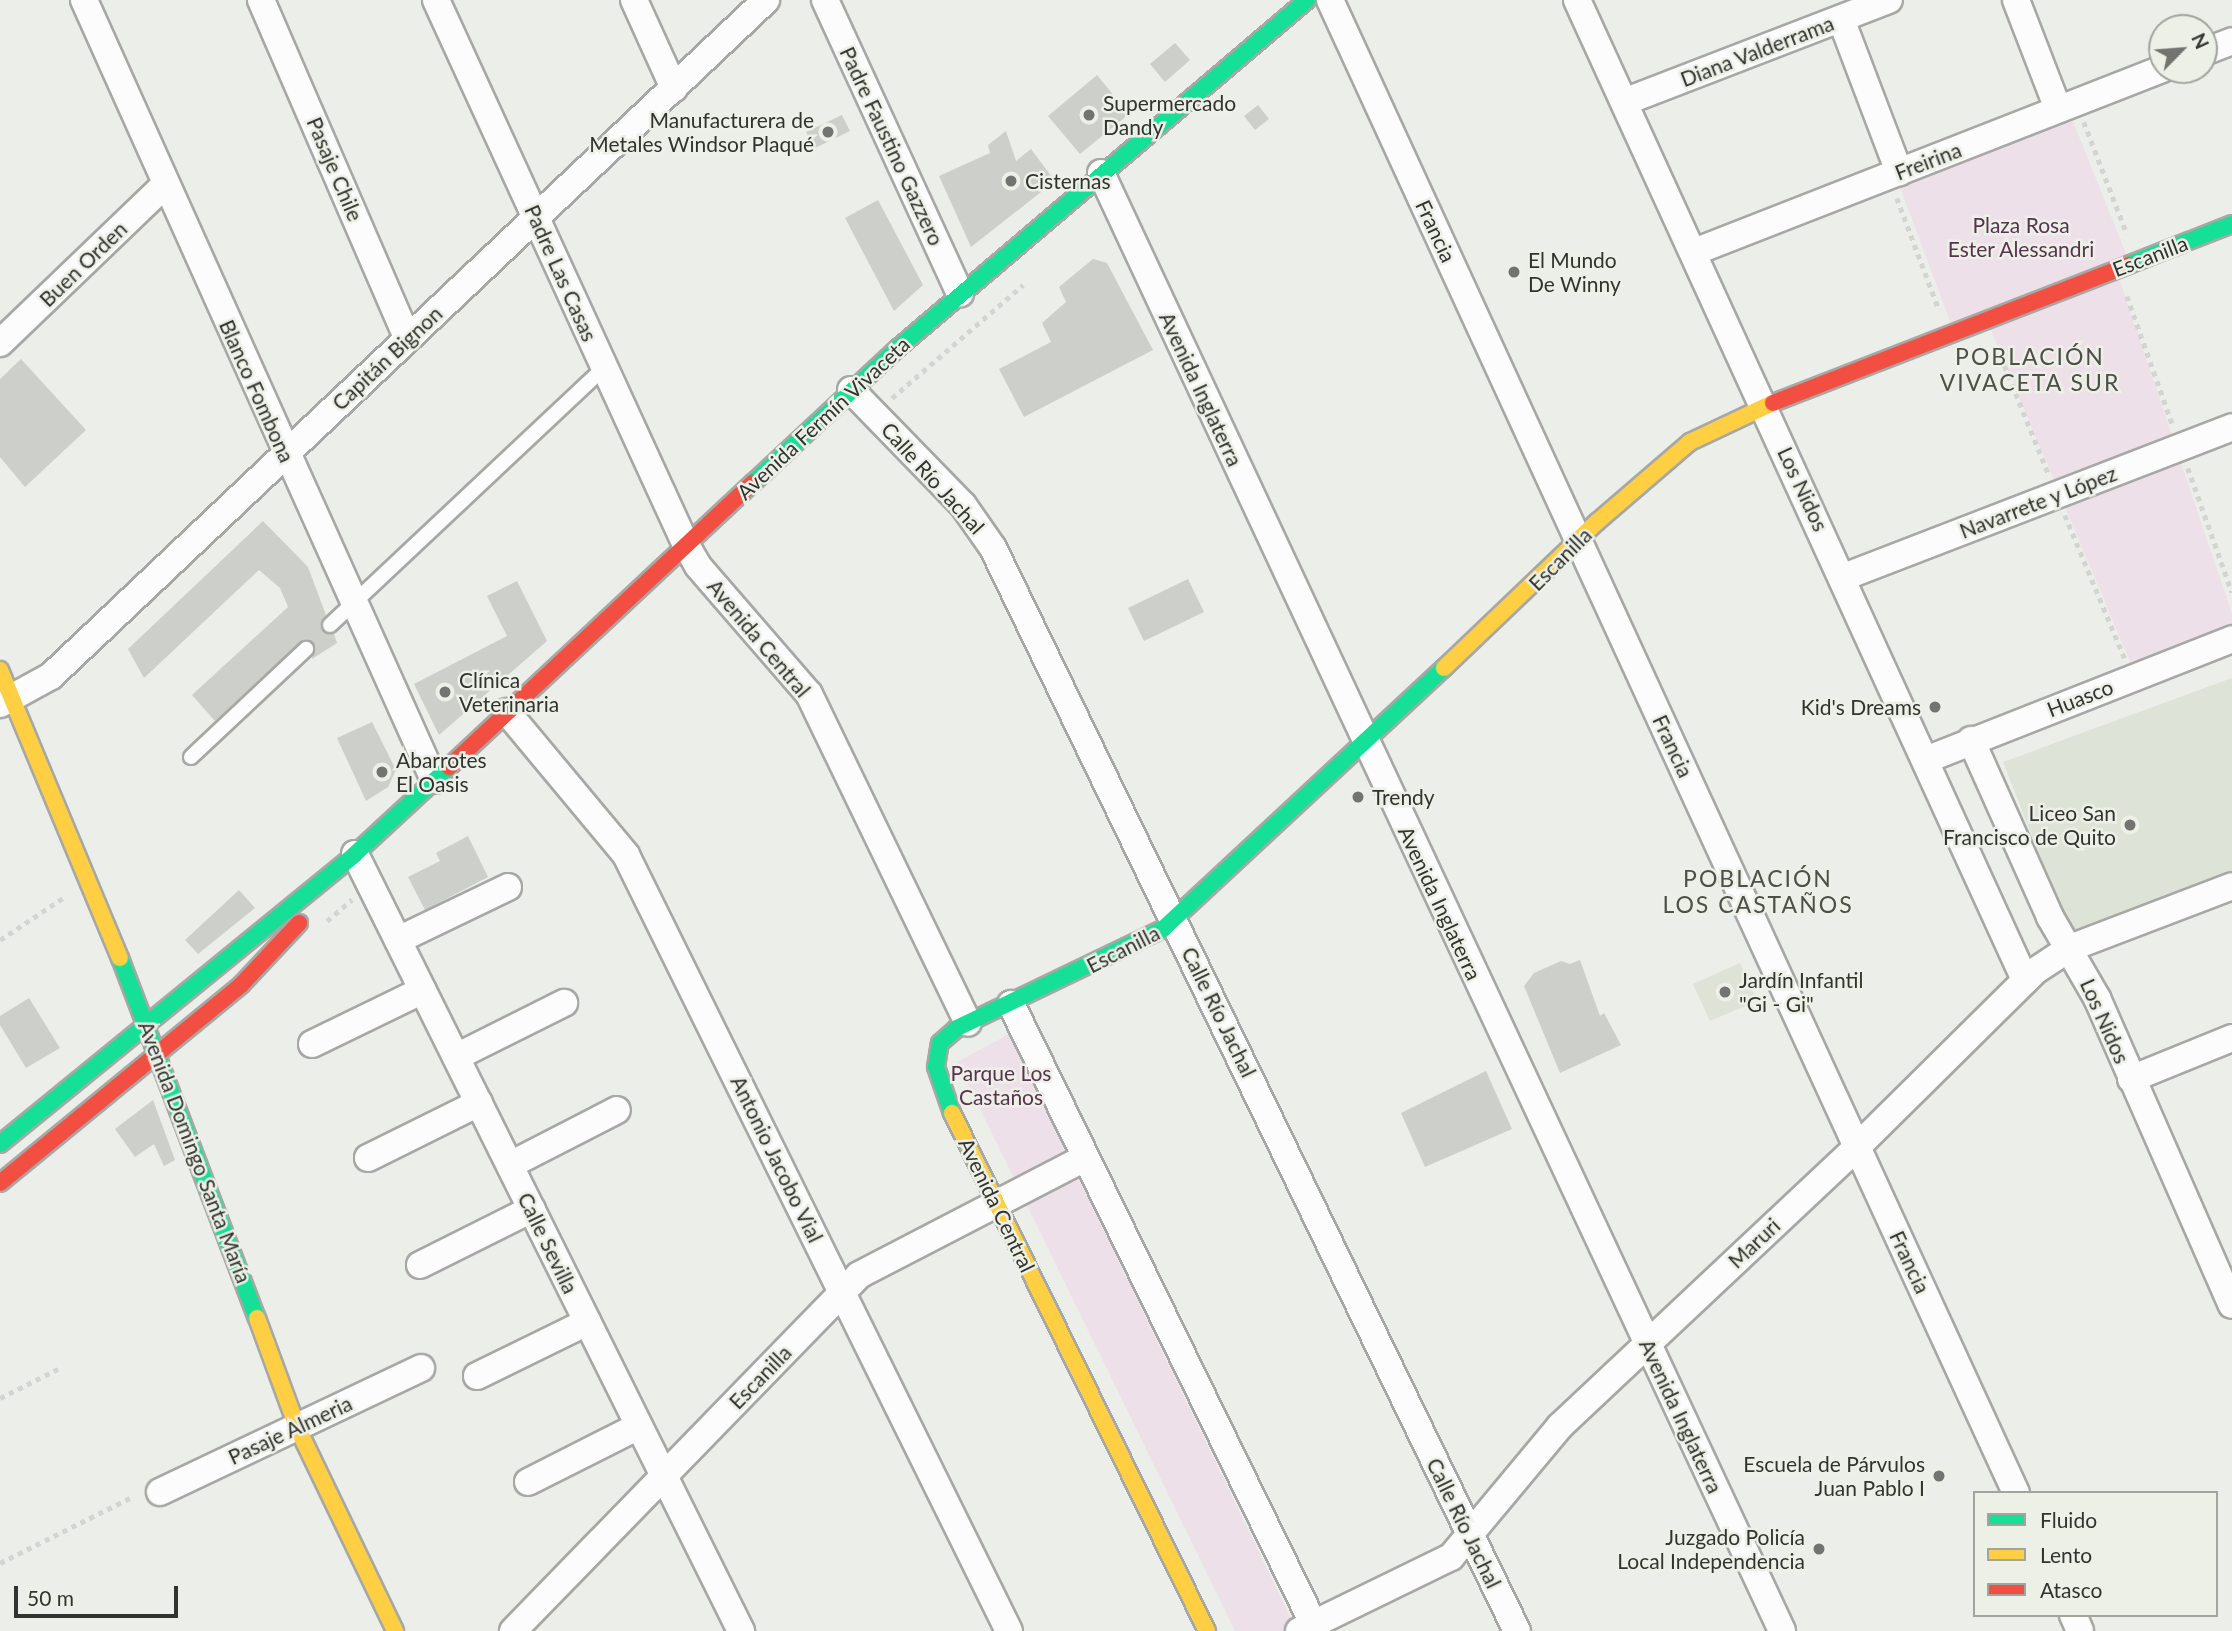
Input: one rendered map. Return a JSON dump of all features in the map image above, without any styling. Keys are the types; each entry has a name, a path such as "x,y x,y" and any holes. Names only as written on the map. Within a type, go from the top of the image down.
{"main road":[{"name":"Avenida Fermín Vivaceta","path":"0,1144 355,854 852,390 1291,6"},
{"name":"Escanilla","path":"968,1023 1152,936 1175,920 1579,541 1690,442 1765,406 2232,224"},
{"name":"Avenida Domingo Santa María","path":"0,670 6,701 148,1024 298,1427 395,1631"},
{"name":"Avenida Fermín Vivaceta","path":"0,1183 159,1053 277,949 355,854"},
{"name":"Avenida Central","path":"968,1023 940,1043 937,1077 996,1203 1207,1631"}],"street":[{"name":"Blanco Fombona","path":"84,0 352,605 434,780"},
{"name":"Pasaje Chile","path":"261,0 408,339"},
{"name":"Padre Las Casas","path":"436,0 686,545"},
{"path":"634,0 674,88"},
{"name":"Capitán Bignon","path":"6,701 51,676 766,0"},
{"name":"Padre Faustino Gazzero","path":"825,0 960,293"},
{"name":"Francia","path":"1330,0 2015,1491"},
{"name":"Los Nidos","path":"1577,0 1928,759 2025,980"},
{"name":"Diana Valderrama","path":"1624,103 1889,0"},
{"path":"2016,0 2067,106"},
{"path":"1841,19 1894,174"},
{"name":"Freirina","path":"1694,252 2148,74"},
{"name":"Avenida Inglaterra","path":"1101,173 1782,1631"},
{"name":"Buen Orden","path":"0,343 165,185"},
{"name":"Calle Río Jachal","path":"852,390 983,531 1175,920 1517,1631"},
{"name":"Navarrete y López","path":"1844,577 2232,427"},
{"name":"Avenida Central","path":"686,545 698,566 809,695 968,1023"},
{"name":"Huasco","path":"1928,759 2232,639"},
{"name":"Antonio Jacobo Vial","path":"507,712 626,855 1009,1631"},
{"name":"Los Nidos","path":"1971,740 2045,907 2070,948 2225,1269 2232,1305"},
{"name":"Calle Sevilla","path":"355,854 741,1631"},
{"name":"Maruri","path":"1309,1629 1445,1561 1543,1444 1647,1341 1857,1147 2025,980 2070,948 2232,886"},
{"path":"398,940 508,887"},
{"path":"312,1044 423,990"},
{"path":"456,1057 564,1003"},
{"path":"1011,1004 1309,1629"},
{"path":"2131,1079 2232,1038"},
{"path":"368,1158 479,1103"},
{"path":"510,1165 617,1110"},
{"name":"Escanilla","path":"513,1631 842,1292 884,1258 1085,1158"},
{"path":"420,1265 532,1209"},
{"path":"477,1376 587,1322"},
{"name":"Pasaje Almeria","path":"160,1492 421,1368"},
{"path":"528,1482 639,1426"}],"lane":[{"path":"330,625 604,368"},
{"path":"191,757 306,649"}],"path":[{"path":"2067,106 2138,261"},
{"path":"1894,174 1949,334"},
{"path":"875,413 1031,277"},
{"path":"318,929 369,883"},
{"path":"0,940 69,894"},
{"path":"0,1398 58,1369"},
{"path":"0,1563 132,1497"}],"shaded area":[{"name":"Liceo San Francisco de Quito","path":"2232,678 2232,879 2074,943 2003,762"},
{"name":"Jardín Infantil \"Gi - Gi\"","path":"1740,963 1757,1001 1710,1021 1693,984"}],"green space":[{"name":"Plaza Rosa Ester Alessandri","path":"2073,121 2131,266 2117,272 2232,614 2232,636 2136,676 1988,323 1956,337 1899,185"},
{"name":"Parque Los Castaños","path":"1009,1034 1297,1631 1235,1631 957,1062"}],"building":[{"path":"1175,43 1190,60 1165,82 1150,64"},
{"name":"Supermercado Dandy","path":"1097,75 1129,114 1080,154 1048,116"},
{"path":"1258,105 1269,119 1255,130 1244,116"},
{"name":"Manufacturera de Metales Windsor Plaqué","path":"842,115 850,131 815,148 806,132"},
{"path":"1006,131 1016,161 1031,149 1055,181 971,247 939,176 990,153 988,145"},
{"path":"878,200 923,285 894,311 845,218"},
{"path":"1093,259 1107,263 1153,350 1024,417 999,369 1051,342 1042,323 1066,302 1059,287"},
{"path":"21,359 86,430 25,487 0,457 0,379"},
{"path":"263,521 308,567 326,615 321,628 334,634 337,643 312,659 313,643 300,642 215,721 192,695 288,607 280,588 259,570 144,678 128,649"},
{"path":"1188,579 1204,612 1144,641 1128,608"},
{"path":"517,581 547,641 439,735 414,684 507,636 487,596"},
{"path":"372,722 396,770 388,787 366,801 337,738"},
{"path":"468,836 488,877 425,910 408,877 440,861 436,853"},
{"path":"239,890 255,908 198,954 185,940"},
{"path":"1580,960 1600,1016 1604,1013 1621,1045 1560,1073 1524,986 1534,973 1561,961 1570,964"},
{"path":"29,998 60,1048 26,1068 0,1025 0,1016"},
{"path":"1486,1071 1512,1129 1425,1167 1401,1113"},
{"path":"153,1100 175,1160 164,1166 154,1144 135,1157 115,1129"}],"traffic: fast":[{"path":"753,483 898,348 1307,0"},
{"path":"2128,265 2232,224"},
{"path":"952,1113 936,1067 940,1043 957,1028 1163,929 1444,668"},
{"path":"0,1144 355,854 449,767"},
{"path":"120,958 257,1318"}],"traffic: slow":[{"path":"1444,668 1597,522 1690,442 1773,403"},
{"path":"0,670 120,958"},
{"path":"952,1113 1207,1631"},
{"path":"257,1318 297,1427 395,1631"}],"traffic: jam":[{"path":"1773,403 2128,265"},
{"path":"449,767 753,483"},
{"path":"0,1183 241,985 299,923"}],"place":[{"name":"Supermercado Dandy","path":"1089,115"},
{"name":"Manufacturera de Metales Windsor Plaqué","path":"828,132"},
{"name":"Cisternas","path":"1011,181"},
{"name":"El Mundo De Winny","path":"1514,272"},
{"name":"Clínica Veterinaria","path":"445,692"},
{"name":"Kid's Dreams","path":"1935,707"},
{"name":"Abarrotes El Oasis","path":"382,772"},
{"name":"Trendy","path":"1358,797"},
{"name":"Liceo San Francisco de Quito","path":"2130,825"},
{"name":"Jardín Infantil \"Gi - Gi\"","path":"1725,992"},
{"name":"Escuela de Párvulos Juan Pablo I","path":"1939,1476"},
{"name":"Juzgado Policía Local Independencia","path":"1819,1549"}],"district":[{"name":"POBLACIÓN VIVACETA SUR","path":"2030,369"},
{"name":"POBLACIÓN LOS CASTAÑOS","path":"1758,891"}]}
